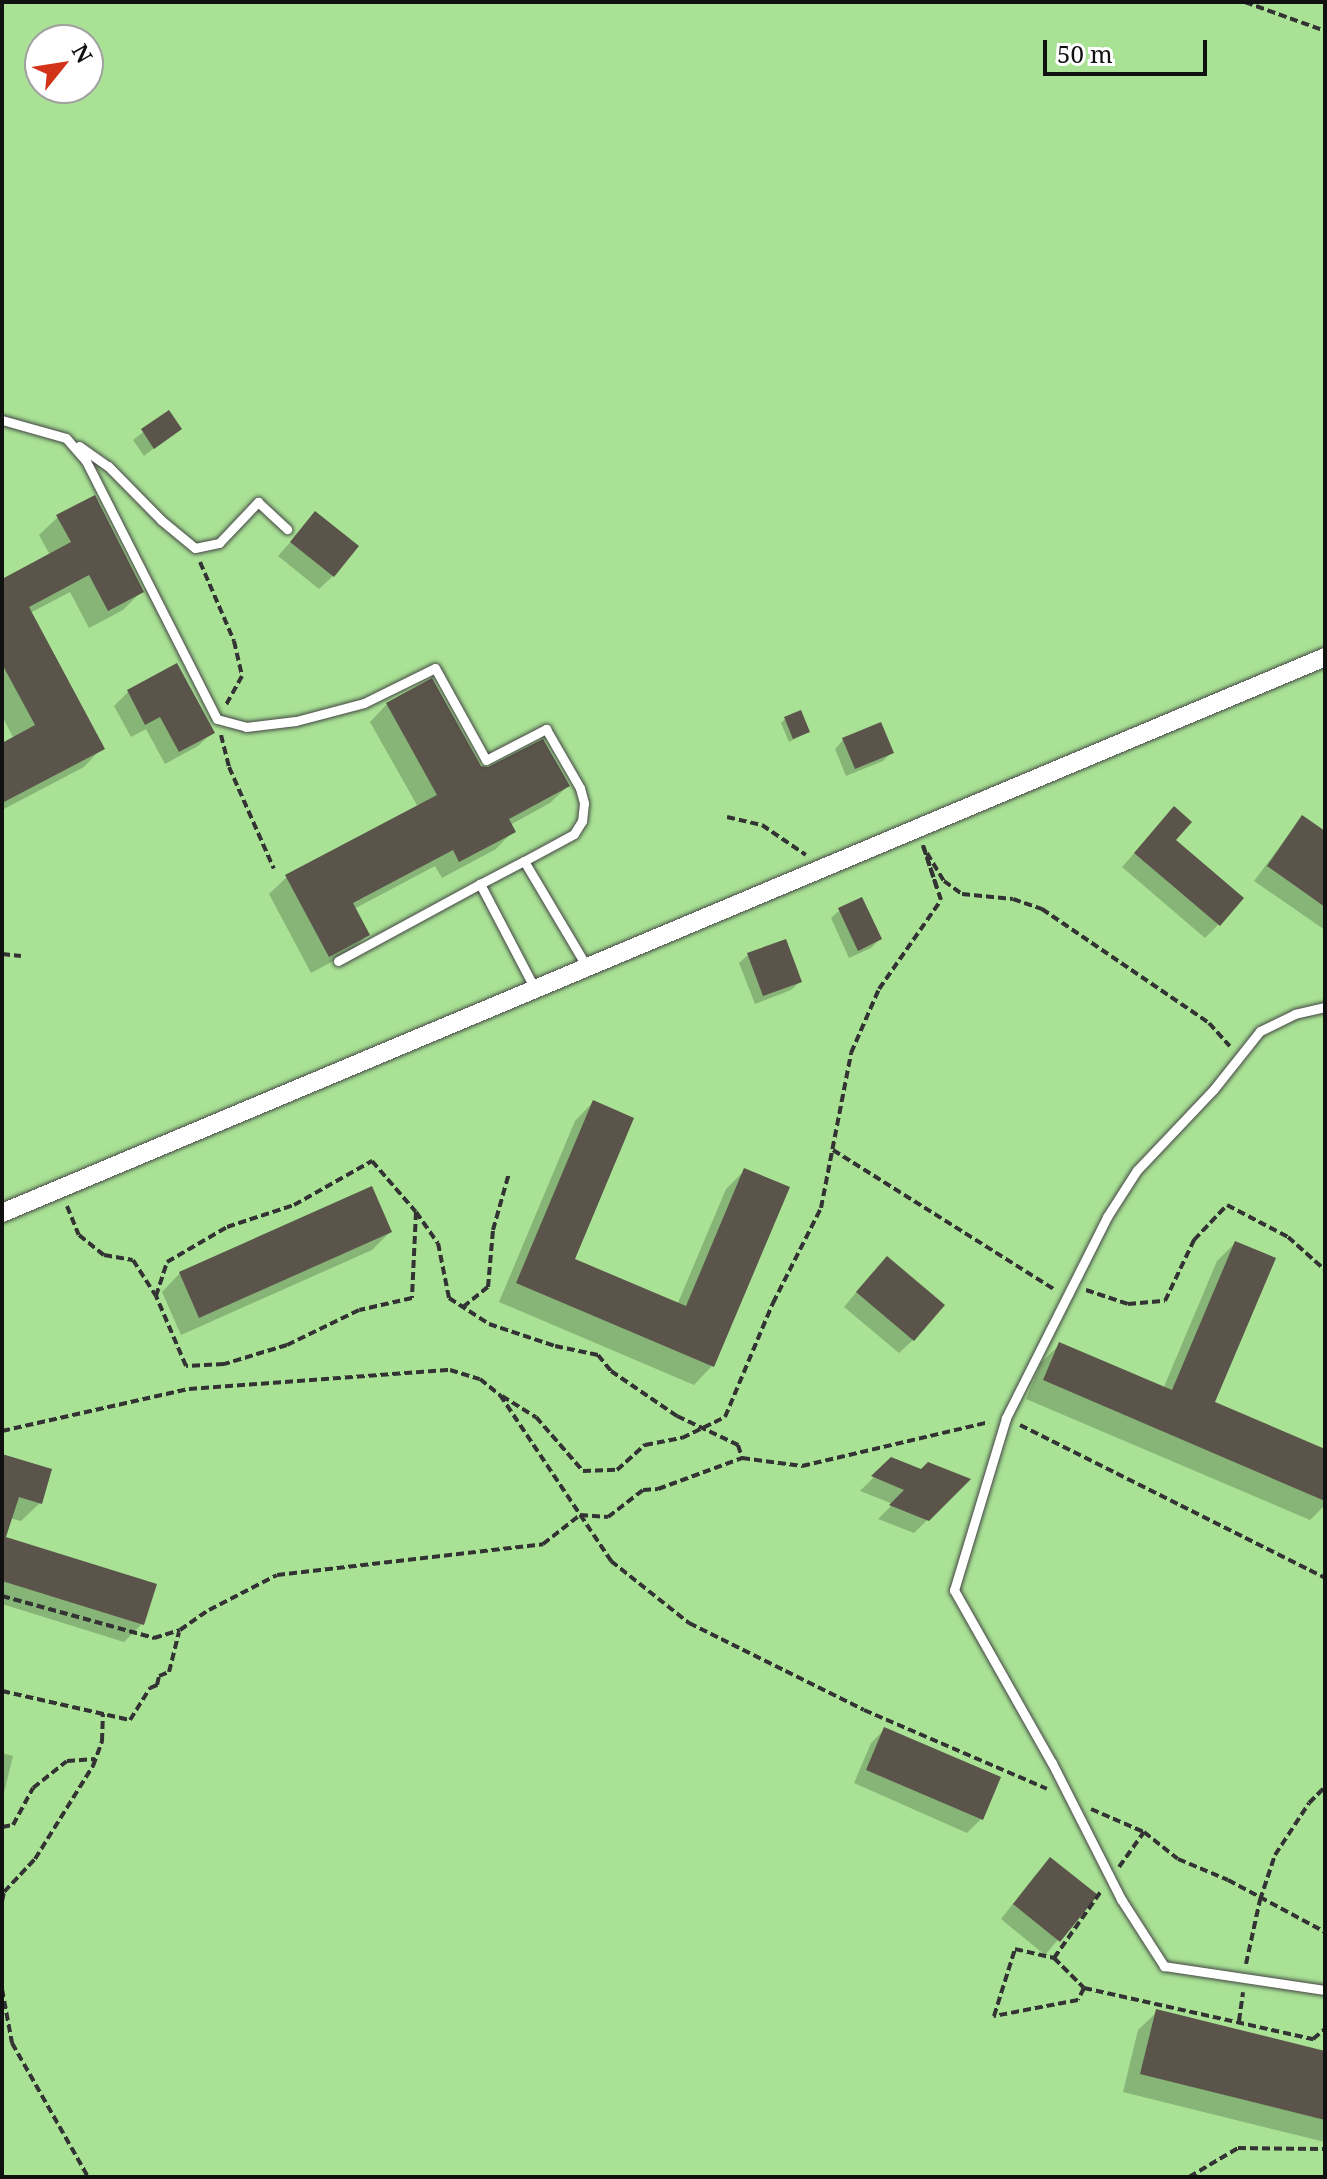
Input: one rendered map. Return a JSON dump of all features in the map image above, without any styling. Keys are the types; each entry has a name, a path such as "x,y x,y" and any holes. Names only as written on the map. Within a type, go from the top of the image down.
{"street":[{"path":"2,1213 825,867 920,837 1325,657"}],"lane":[{"path":"2,420 66,438 108,466 161,520 195,548 219,543 258,502 287,529"},
{"path":"66,438 86,461 217,719 246,727 296,721 364,703 435,668 486,760 546,729 580,788 584,803 582,821 574,834 338,961"},
{"path":"524,861 587,967"},
{"path":"480,884 535,989"},
{"path":"1325,1007 1295,1014 1260,1031 1213,1090 1137,1170 1107,1217 1006,1418 954,1590 1070,1799 1110,1879 1164,1966 1325,1990"}],"path":[{"path":"1245,2 1325,31"},
{"path":"195,548 234,641 242,676 217,719 229,767 274,869"},
{"path":"727,817 762,825 825,867"},
{"path":"2,1431 189,1389 450,1370 480,1379 536,1417 583,1471 617,1470 645,1445 682,1438 725,1417 773,1303 821,1208 851,1053 879,989 941,900 920,837"},
{"path":"920,837 937,888"},
{"path":"920,837 944,881 962,894 1013,899 1042,909 1209,1023 1234,1050 1242,1053"},
{"path":"2,954 21,956"},
{"path":"833,1150 1067,1296"},
{"path":"156,1296 167,1262 227,1227 294,1205 372,1161 438,1243 449,1298 489,1324 555,1346 598,1355 611,1371 701,1428 738,1445 742,1458"},
{"path":"463,1307 488,1287 493,1230 509,1173"},
{"path":"60,1189 79,1235 104,1255 133,1260 156,1296 186,1366 224,1364 287,1345 359,1310 412,1298 416,1212"},
{"path":"1073,1285 1128,1304 1165,1301 1194,1240 1227,1205 1288,1237 1325,1270"},
{"path":"500,1395 611,1561 689,1623 864,1710 1144,1832 1178,1859 1228,1880 1260,1900 1300,1916 1325,1932"},
{"path":"2,1596 154,1638 180,1630 241,1591 277,1575 543,1544 580,1515 608,1517 643,1490 658,1489 742,1458 802,1466 1006,1418 1325,1578"},
{"path":"2,1691 130,1720 150,1688 157,1685 159,1676 169,1672 174,1643 180,1630"},
{"path":"2,1901 4,1892 35,1859 95,1759 102,1741 103,1714"},
{"path":"2,1827 13,1825 33,1788 67,1761 95,1759"},
{"path":"1249,1941 1275,1855 1309,1803 1325,1787"},
{"path":"1054,1958 1144,1832"},
{"path":"1084,1988 1078,2000 1064,2005 994,2016 1015,1949 1054,1958 1084,1988 1313,2039 1325,2029"},
{"path":"2,1989 12,2043 88,2177"},
{"path":"1189,2177 1238,2148 1325,2149"}],"green space":[{"path":"2,2 1325,2 1325,2177 2,2177"}],"building":[{"path":"169,410 182,429 154,449 141,429"},
{"path":"95,495 144,592 108,611 89,575 29,607 105,749 2,803 2,743 35,725 2,664 2,579 71,542 56,515"},
{"path":"315,511 359,546 334,577 290,542"},
{"path":"177,663 215,733 179,752 160,717 145,725 127,690"},
{"path":"432,678 481,766 488,767 543,739 570,786 509,819 516,832 459,862 453,850 353,903 370,935 329,957 285,875 437,795 386,703"},
{"path":"801,710 810,732 793,739 784,717"},
{"path":"881,722 894,753 855,769 842,738"},
{"path":"1174,806 1192,822 1176,840 1244,898 1220,926 1134,853"},
{"path":"1302,815 1325,831 1325,907 1267,866"},
{"path":"862,897 882,939 858,951 838,908"},
{"path":"786,939 802,982 763,996 747,953"},
{"path":"593,1100 634,1118 575,1259 686,1306 744,1168 790,1187 714,1367 516,1283"},
{"path":"372,1186 392,1232 199,1318 179,1272"},
{"path":"1235,1241 1276,1258 1215,1402 1325,1449 1325,1501 1043,1380 1059,1342 1172,1390"},
{"path":"887,1256 945,1305 914,1341 856,1292"},
{"path":"2,1454 52,1469 42,1504 19,1497 6,1537 157,1584 144,1625 2,1581"},
{"path":"891,1457 921,1469 928,1462 971,1479 929,1521 889,1505 904,1490 871,1476"},
{"path":"884,1727 1001,1777 983,1820 866,1770"},
{"path":"1050,1857 1098,1895 1060,1942 1013,1904"},
{"path":"1156,2009 1325,2051 1325,2120 1140,2074"}]}
